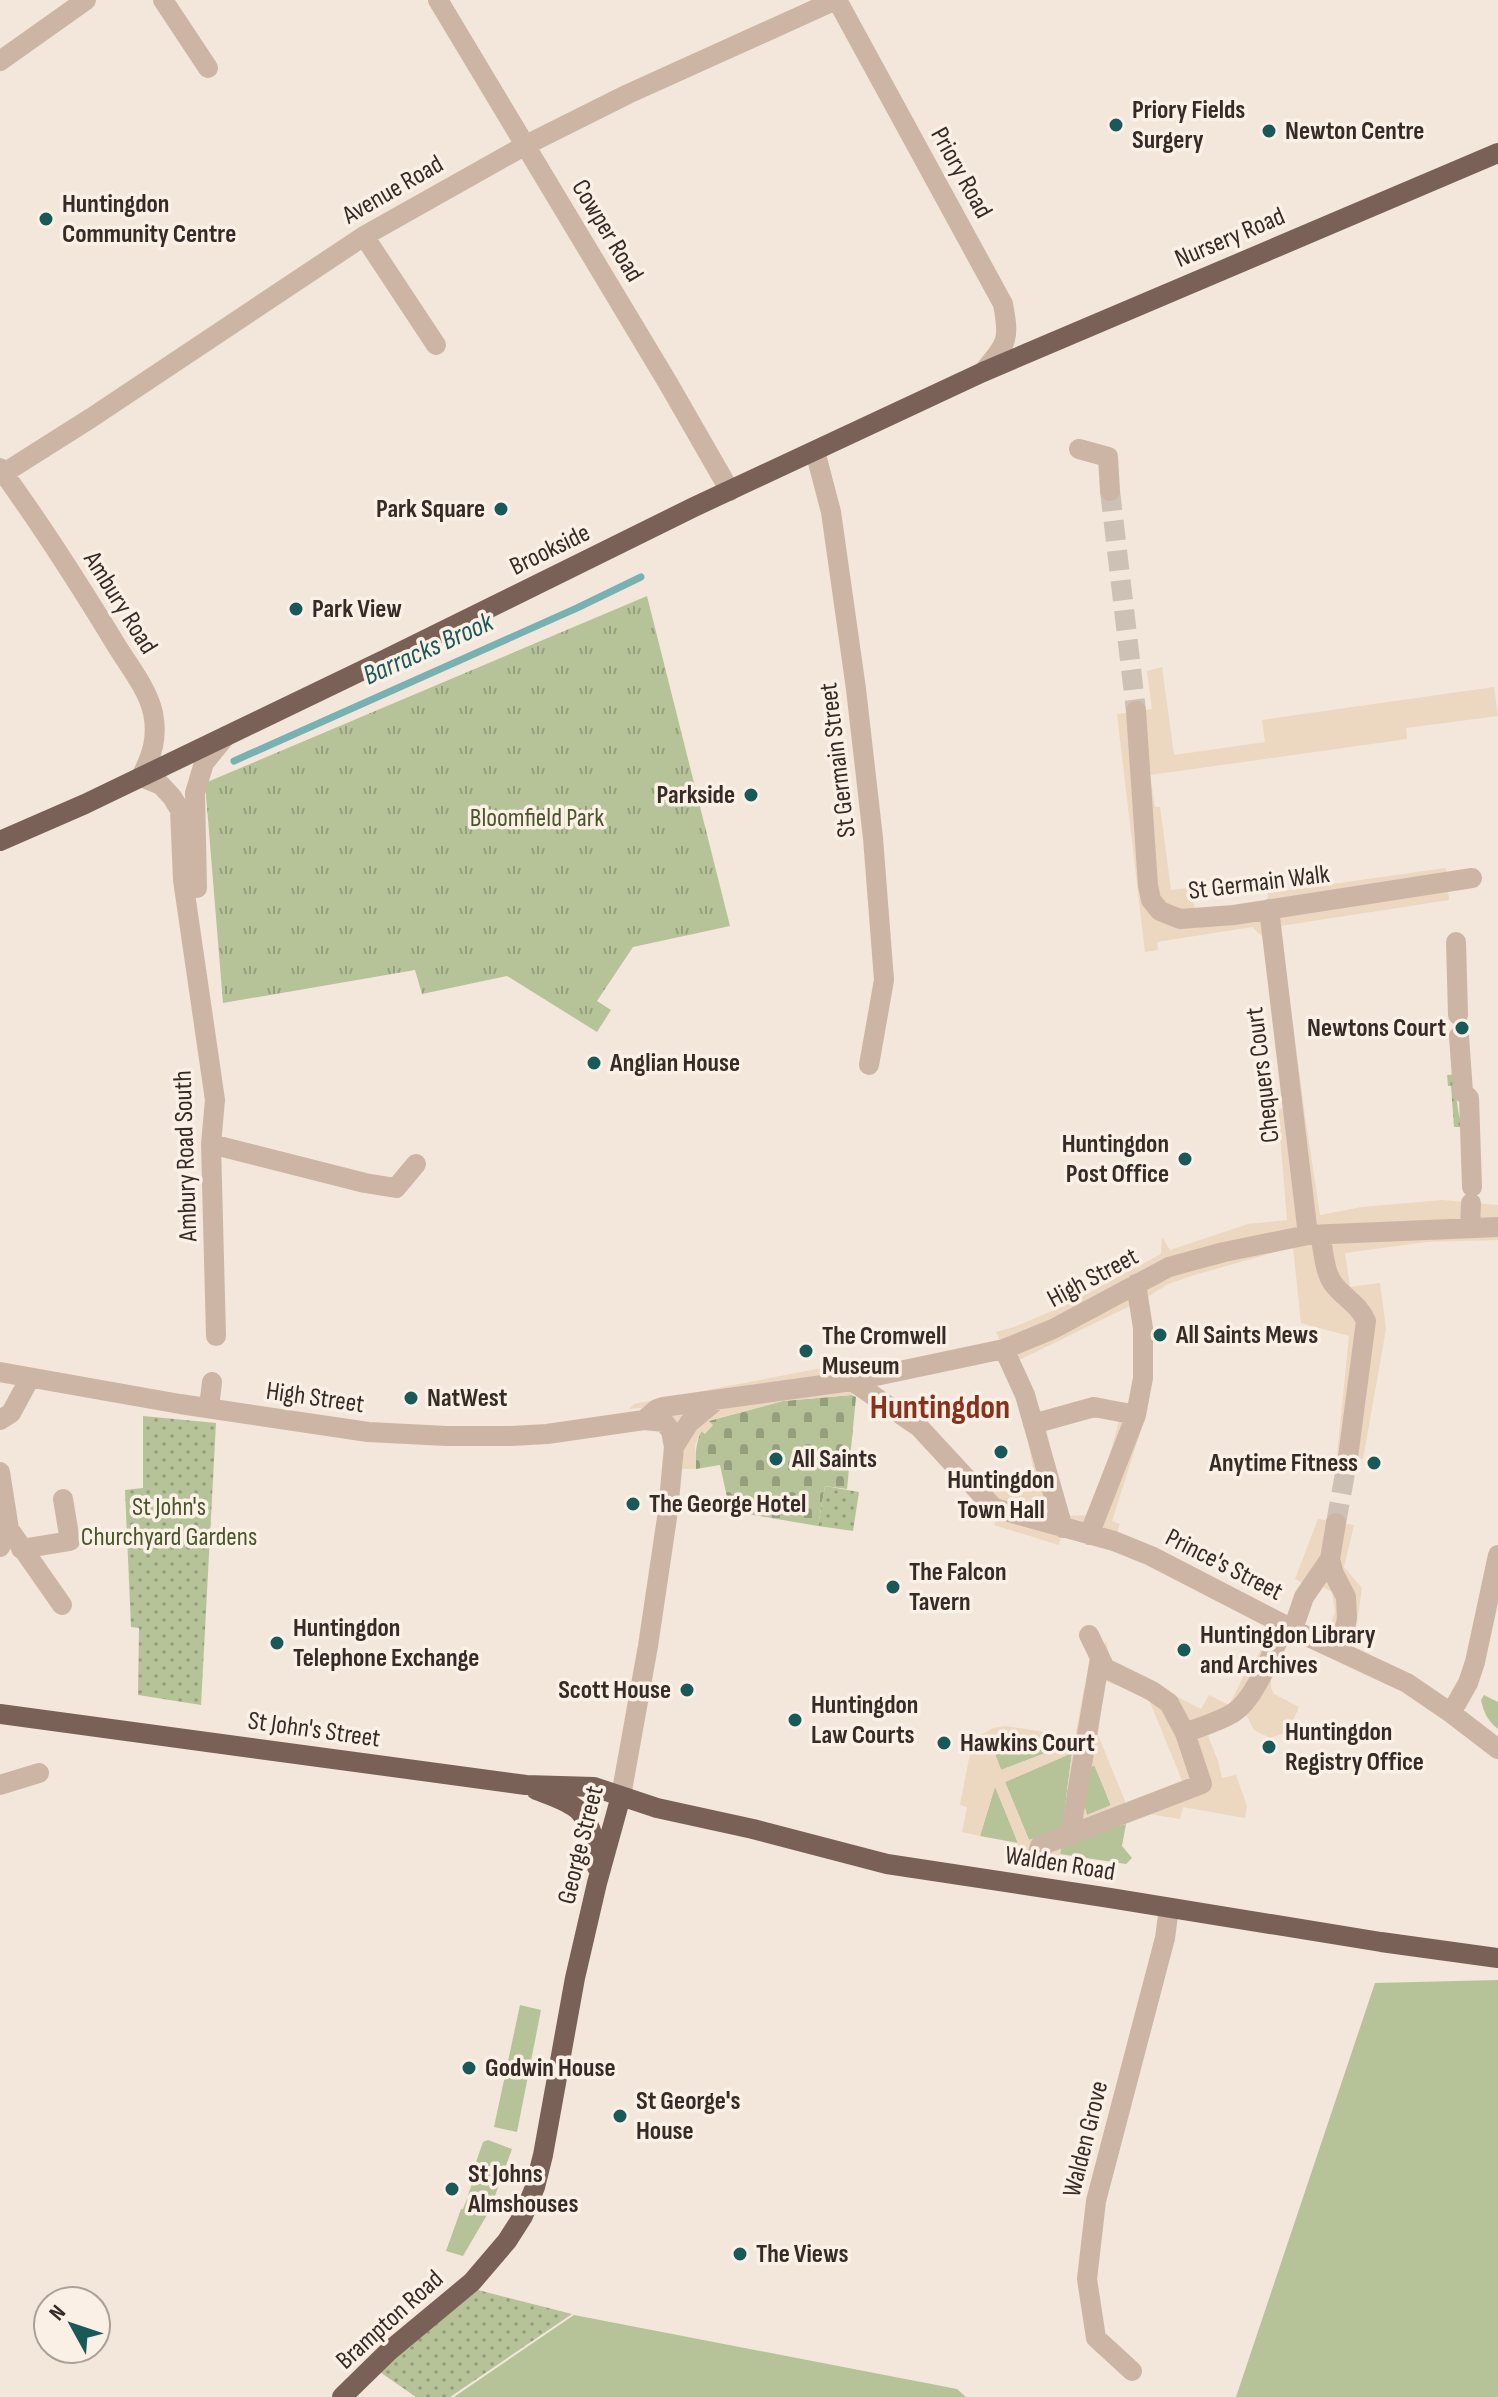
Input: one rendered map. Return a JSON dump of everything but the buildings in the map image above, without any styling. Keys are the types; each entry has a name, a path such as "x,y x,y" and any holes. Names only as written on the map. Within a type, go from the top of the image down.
{"main road":[{"name":"Nursery Road","path":"983,372 1498,153"},
{"name":"Brookside","path":"0,841 141,777 730,491 983,372"},
{"name":"St John's Street","path":"0,1714 526,1785 594,1787 616,1794"},
{"path":"526,1785 578,1810 591,1830 597,1859 597,1883"},
{"name":"George Street","path":"472,2282 507,2241 523,2216 535,2187 575,1978 616,1794"},
{"name":"Walden Road","path":"616,1794 657,1808 887,1864 1498,1958"},
{"name":"Brampton Road","path":"342,2397 389,2351 472,2282"}],"street":[{"path":"0,61 86,0"},
{"path":"163,0 208,68"},
{"name":"Cowper Road","path":"438,0 730,491"},
{"name":"Avenue Road","path":"2,470 91,418 364,236 524,146 628,94 836,0"},
{"name":"Priory Road","path":"836,0 1003,304 1008,328 1005,346 983,372"},
{"path":"364,236 436,345"},
{"path":"1079,449 1108,457 1110,491"},
{"name":"St Germain Street","path":"815,451 831,512 873,838 884,980 869,1065"},
{"name":"Ambury Road","path":"2,470 90,601 152,708 156,734 151,757 141,777"},
{"name":"St Germain Walk","path":"1136,711 1148,885 1151,900 1160,911 1180,919 1269,909 1472,878"},
{"name":"Ambury Road South","path":"191,928 197,898 195,793 204,763 226,736"},
{"name":"Ambury Road South","path":"141,777 161,785 180,810 183,880 215,1100 211,1144 216,1336"},
{"name":"Chequers Court","path":"1269,909 1314,1235 1329,1277 1361,1311 1366,1321 1348,1457"},
{"path":"1456,942 1458,1015"},
{"path":"1459,1036 1463,1092 1469,1098 1470,1227"},
{"path":"211,1144 396,1188 416,1164"},
{"name":"High Street","path":"0,1372 368,1432 447,1436 547,1434 644,1420 663,1407 852,1381 1004,1349 1053,1329 1172,1266 1314,1235 1498,1227"},
{"path":"1089,1535 1136,1415 1143,1378 1143,1328 1136,1284"},
{"path":"1004,1349 1025,1395 1063,1528"},
{"path":"0,1420 11,1413 30,1378"},
{"name":"Prince's Street","path":"852,1381 919,1427 994,1508 1132,1548 1407,1683 1498,1749"},
{"path":"209,1408 212,1382"},
{"path":"674,1447 689,1423 717,1401"},
{"path":"1033,1424 1094,1407 1136,1415"},
{"path":"644,1420 660,1420 668,1425 674,1447"},
{"name":"George Street","path":"616,1794 654,1610 674,1447"},
{"path":"0,1472 5,1538 21,1549 62,1605"},
{"path":"21,1549 70,1541 63,1499"},
{"path":"1336,1523 1330,1559 1346,1597 1347,1618 1340,1651"},
{"path":"1451,1713 1468,1683 1475,1662 1498,1555"},
{"path":"1185,1733 1235,1712 1245,1702 1304,1597 1330,1559"},
{"path":"1037,1857 1040,1846 1202,1784 1185,1733 1169,1703 1105,1668 1089,1635"},
{"path":"1070,1835 1100,1658"},
{"path":"0,1785 39,1773"},
{"name":"Walden Grove","path":"1132,2371 1096,2338 1087,2279 1096,2201 1165,1938 1169,1908"}],"green space":[{"name":"Bloomfield Park","path":"647,596 730,926 633,947 597,1001 611,1010 597,1032 507,976 422,994 415,970 223,1003 205,783"},
{"path":"1457,1074 1457,1101 1463,1127 1454,1127 1451,1086 1448,1086 1447,1075"},
{"path":"856,1397 847,1489 825,1486 818,1526 730,1511 720,1465 696,1469 697,1444 708,1421 783,1401"},
{"name":"St John's Churchyard Gardens","path":"143,1416 216,1423 201,1705 138,1695 139,1628 131,1627 125,1490 143,1488"},
{"path":"825,1486 859,1492 853,1531 818,1526"},
{"path":"1484,1695 1498,1702 1498,1729 1485,1713 1481,1700"},
{"path":"1011,1742 1051,1751 1001,1770 995,1754"},
{"path":"1072,1753 1062,1830 1029,1840 1005,1782"},
{"path":"1095,1765 1111,1806 1087,1815 1084,1805 1089,1768"},
{"path":"995,1786 1018,1843 980,1836"},
{"path":"1126,1824 1122,1846 1132,1858 1126,1864 1060,1854 1062,1843"},
{"path":"1498,1980 1498,2397 1236,2397 1375,1983"},
{"path":"520,2005 541,2010 517,2132 494,2127"},
{"path":"488,2140 512,2149 492,2204 468,2195 472,2184 469,2182 483,2142"},
{"path":"467,2199 491,2208 463,2256 446,2251"},
{"path":"474,2289 572,2314 450,2397 416,2397 377,2370"},
{"path":"574,2315 957,2389 966,2397 454,2397"}],"shaded area":[{"path":"1162,667 1174,755 1265,742 1262,720 1494,687 1498,716 1406,728 1407,739 1150,775 1155,807 1160,807 1171,890 1190,888 1196,913 1268,902 1268,893 1446,868 1449,900 1280,926 1305,1116 1320,1215 1362,1207 1442,1200 1498,1205 1498,1240 1426,1242 1345,1253 1350,1287 1380,1283 1386,1329 1363,1459 1337,1455 1349,1336 1301,1323 1293,1247 1191,1276 1168,1284 1146,1298 1140,1433 1112,1521 1120,1524 1114,1541 1063,1529 1059,1545 994,1525 996,1519 990,1484 1003,1491 1037,1487 1019,1397 1031,1393 1043,1415 1090,1401 1131,1403 1135,1377 1132,1305 1011,1364 996,1332 1064,1306 1161,1254 1162,1237 1170,1250 1248,1224 1287,1220 1278,1110 1283,1108 1265,939 1252,927 1157,942 1158,950 1145,952 1117,714 1152,709 1147,671","holes":["1096,1415 1119,1421 1093,1515 1064,1516 1046,1427"]},
{"path":"844,1364 846,1370 853,1370 852,1395 783,1401 709,1421 713,1425 705,1434 701,1431 695,1445 696,1469 680,1469 650,1407 629,1409 634,1404"},
{"path":"1318,1519 1354,1525 1344,1567 1362,1588 1349,1656 1326,1645 1335,1612 1332,1592 1321,1586 1294,1629 1271,1680 1274,1694 1299,1707 1288,1732 1270,1738 1254,1730 1246,1714 1206,1731 1222,1778 1236,1775 1247,1806 1245,1818 1183,1807 1180,1819 1150,1814 1062,1843 1059,1860 1017,1854 1018,1843 995,1787 980,1836 962,1832 967,1807 960,1805 971,1748 981,1735 993,1728 1006,1726 1075,1737 1084,1689 1106,1641 1111,1662 1134,1675 1201,1709 1209,1695 1229,1705 1265,1641 1267,1635 1263,1629 1270,1617 1285,1625 1306,1585 1295,1579","holes":["1105,1681 1148,1697 1183,1783 1127,1806 1098,1735","1011,1742 1050,1751 1001,1770 995,1754","1072,1753 1062,1829 1029,1840 1005,1782","1094,1765 1111,1805 1087,1815 1084,1805 1089,1768"]}],"waterway":[{"name":"Barracks Brook","path":"234,761 641,577"}],"tunnel":[{"path":"1110,491 1136,711"},
{"path":"1336,1523 1348,1457"}],"place":[{"name":"Priory Fields Surgery","path":"1116,125"},
{"name":"Newton Centre","path":"1269,131"},
{"name":"Huntingdon Community Centre","path":"46,219"},
{"name":"Park Square","path":"501,509"},
{"name":"Park View","path":"296,609"},
{"name":"Parkside","path":"751,795"},
{"name":"Newtons Court","path":"1462,1028"},
{"name":"Anglian House","path":"594,1063"},
{"name":"Huntingdon Post Office","path":"1185,1159"},
{"name":"All Saints Mews","path":"1160,1335"},
{"name":"The Cromwell Museum","path":"806,1351"},
{"name":"NatWest","path":"411,1398"},
{"name":"Huntingdon Town Hall","path":"1001,1452"},
{"name":"All Saints","path":"776,1459"},
{"name":"Anytime Fitness","path":"1374,1463"},
{"name":"The George Hotel","path":"633,1504"},
{"name":"The Falcon Tavern","path":"893,1587"},
{"name":"Huntingdon Telephone Exchange","path":"277,1643"},
{"name":"Huntingdon Library and Archives","path":"1184,1650"},
{"name":"Scott House","path":"687,1690"},
{"name":"Huntingdon Law Courts","path":"795,1720"},
{"name":"Hawkins Court","path":"944,1743"},
{"name":"Huntingdon Registry Office","path":"1269,1747"},
{"name":"Godwin House","path":"469,2068"},
{"name":"St George's House","path":"620,2116"},
{"name":"St Johns Almshouses","path":"452,2189"},
{"name":"The Views","path":"740,2254"}],"district":[{"name":"Huntingdon","path":"940,1407"}]}
